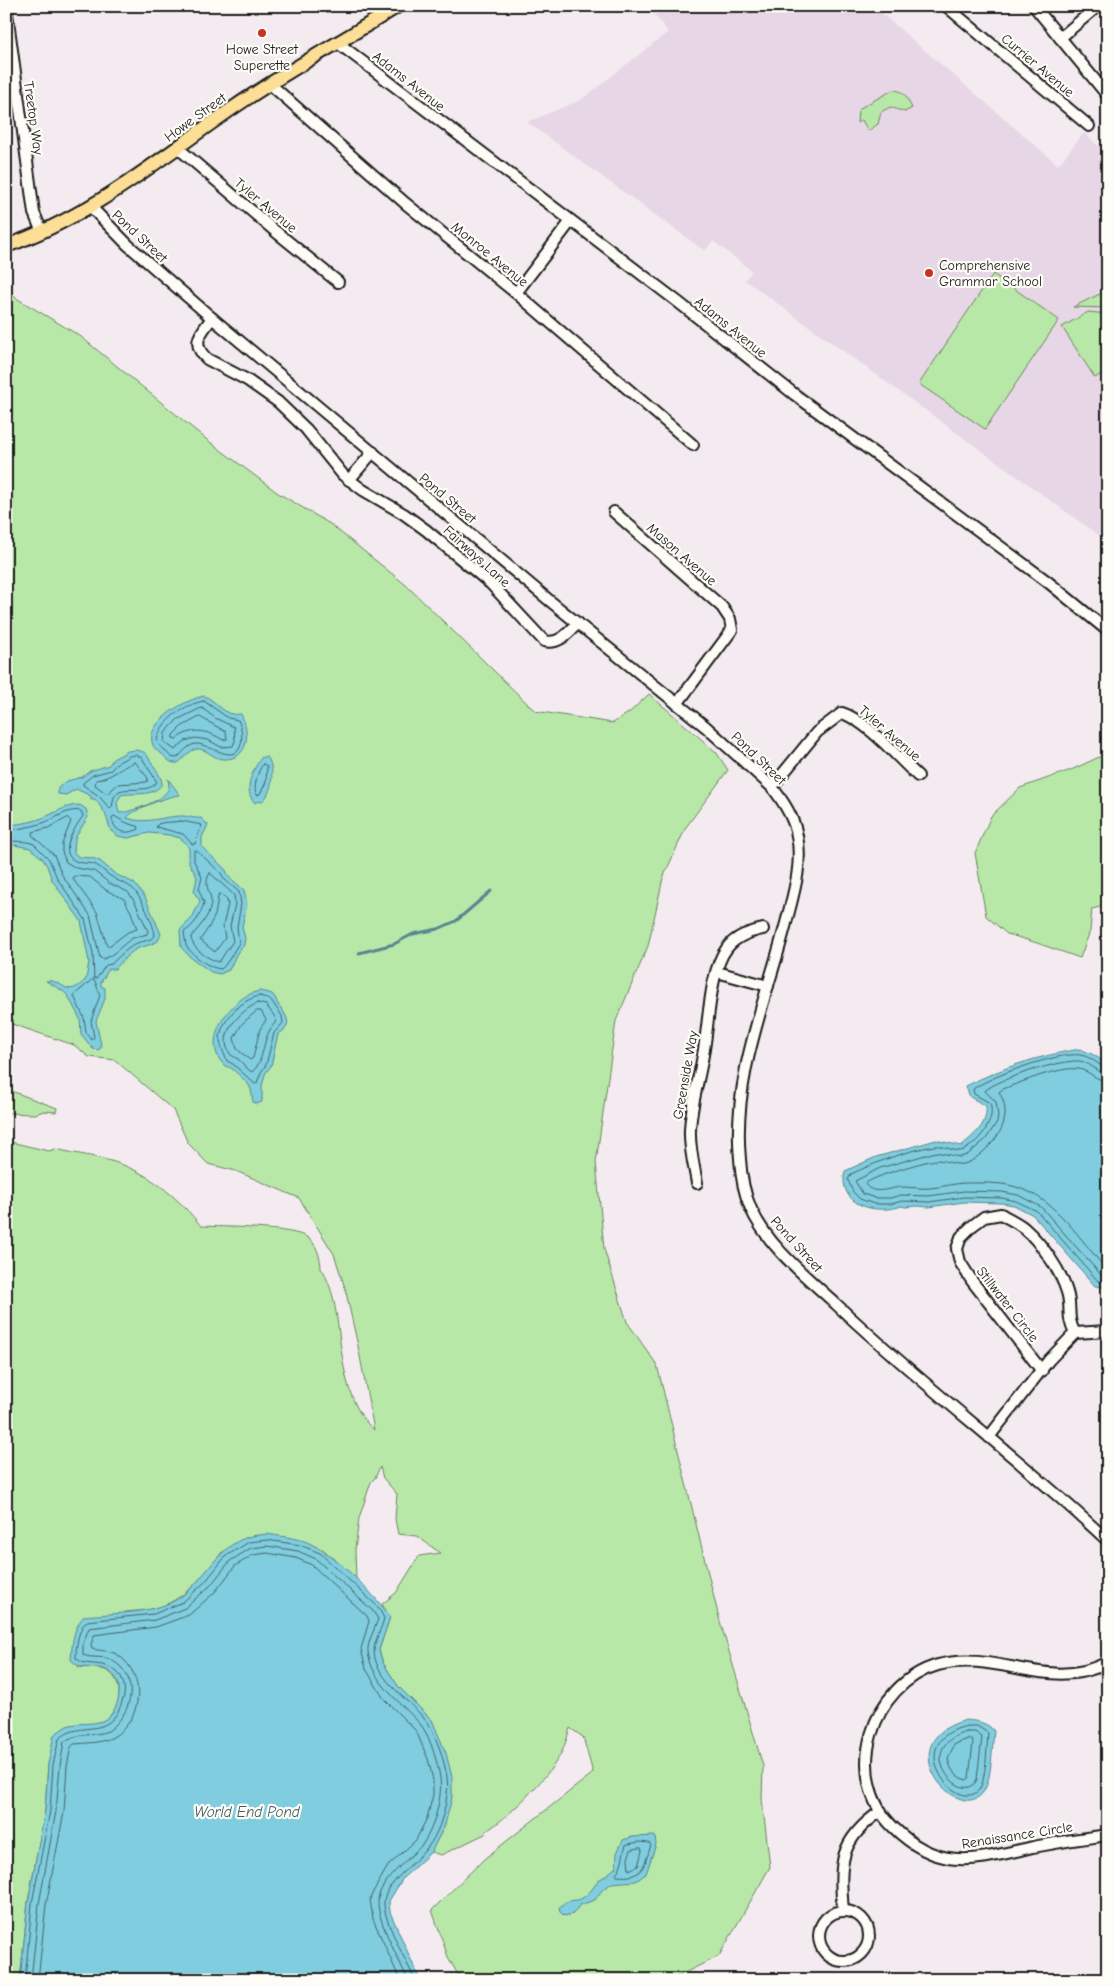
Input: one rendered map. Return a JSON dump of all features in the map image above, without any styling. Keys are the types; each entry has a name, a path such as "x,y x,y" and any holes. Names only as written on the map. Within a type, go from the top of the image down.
{"main road":[{"name":"Howe Street","path":"6,246 42,232 91,207 178,148 234,107 398,6"}],"street":[{"name":"Treetop Way","path":"6,6 34,213 42,232"},
{"name":"Currier Avenue","path":"946,6 1089,126"},
{"path":"1034,6 1108,96"},
{"path":"1060,38 1098,6"},
{"name":"Adams Avenue","path":"338,43 678,302 794,394 1048,582 1108,631"},
{"name":"Monroe Avenue","path":"270,84 405,203 516,294 693,445"},
{"name":"Tyler Avenue","path":"178,148 274,231 338,282"},
{"name":"Pond Street","path":"91,207 128,246 212,318 678,704 735,752 772,787 795,826 799,850 797,876 791,904 742,1081 739,1103 738,1137 740,1161 745,1190 751,1209 762,1229 791,1262 897,1360 1108,1541"},
{"path":"516,294 571,221"},
{"name":"Fairways Lane","path":"212,318 197,344 202,354 207,359 260,388 278,402 306,429 335,466 349,480 376,499 414,520 490,584 544,641 556,641 578,623"},
{"path":"349,480 373,452"},
{"name":"Mason Avenue","path":"614,512 722,607 730,619 732,630 725,642 678,704"},
{"name":"Tyler Avenue","path":"772,787 817,732 842,713 866,727 918,776"},
{"name":"Greenside Way","path":"697,1183 689,1132 704,1052 712,989 721,957 731,943 751,931 763,929"},
{"path":"717,972 768,986"},
{"name":"Stillwater Circle","path":"1042,1371 972,1281 960,1262 957,1249 961,1238 972,1226 984,1217 1001,1214 1024,1228 1046,1253 1061,1276 1068,1294 1070,1324 1075,1333"},
{"path":"989,1438 1075,1333 1108,1331"},
{"name":"Renaissance Circle","path":"1108,1662 1086,1672 1060,1674 983,1662 952,1662 921,1672 907,1680 896,1690 878,1714 869,1746 870,1780 873,1796 881,1811 890,1823 914,1844 938,1856 953,1859 983,1858 1070,1840 1108,1835"},
{"path":"844,1911 841,1869 845,1850 861,1826 881,1811"},
{"path":"844,1911 860,1916 866,1922 869,1930 867,1947 861,1954 846,1961 831,1957 821,1945 819,1937 823,1922 836,1912 844,1911"}],"shaded area":[{"name":"Comprehensive Grammar School","path":"648,6 873,6 1058,165 1084,133 1108,154 1108,542 745,280 752,271 713,241 705,251 527,122 581,100 668,32"}],"green space":[{"path":"893,90 903,93 912,108 905,112 890,107 881,112 878,124 868,131 862,120 857,123 858,111 862,107"},
{"path":"993,274 1059,320 985,429 919,384"},
{"path":"1108,290 1108,308 1073,307"},
{"path":"6,292 80,336 206,439 278,493 330,524 406,585 535,711 613,723 630,712 649,694 716,752 728,770 686,827 663,878 648,946 616,1021 596,1162 604,1249 627,1322 657,1365 719,1618 763,1766 762,1799 770,1867 719,1956 670,1980 461,1980 448,1957 432,1910 484,1859 593,1773 583,1737 570,1728 559,1757 553,1766 515,1808 486,1831 485,1834 441,1855 431,1852 445,1825 432,1720 398,1686 383,1663 379,1650 390,1617 382,1604 396,1593 419,1556 440,1553 417,1536 398,1534 395,1519 397,1494 383,1478 380,1467 371,1482 359,1518 355,1550 356,1580 323,1549 222,1552 192,1587 174,1600 153,1609 125,1612 78,1667 98,1668 109,1672 117,1683 119,1697 114,1711 103,1721 91,1725 68,1726 48,1764 45,1810 28,1902 20,1980 6,1980 6,1141 49,1151 55,1149 123,1165 145,1176 166,1190 201,1226 274,1230 300,1234 308,1238 316,1248 321,1269 324,1272 332,1294 348,1385 354,1402 374,1430 345,1288 334,1254 299,1198 236,1171 208,1164 188,1143 173,1110 115,1060 89,1057 74,1045 6,1022"},
{"path":"1088,312 1108,314 1108,370 1095,378 1062,327"},
{"path":"1108,753 1108,905 1092,909 1090,931 1080,958 1007,934 986,916 975,853 991,816 1020,788 1071,770"},
{"path":"6,1089 57,1108 56,1112 44,1111 35,1114 6,1113"}],"water":[{"path":"204,696 229,713 241,714 247,737 243,751 231,758 222,759 197,749 189,753 178,763 171,762 153,746 152,734 156,726 179,706"},
{"path":"136,750 147,755 158,773 162,784 148,793 121,795 117,802 119,813 139,808 161,797 169,787 168,779 180,795 168,797 136,811 127,818 141,821 175,816 201,818 208,825 202,837 202,847 226,870 228,876 244,890 247,904 242,927 245,938 244,945 237,953 229,970 220,974 211,972 190,957 181,947 180,930 192,918 200,901 194,892 197,877 189,863 189,849 186,843 180,838 169,835 149,833 128,838 118,836 111,831 105,813 95,799 91,799 91,796 76,789 66,795 58,794 58,788 67,781 82,777 90,771 109,765 113,759 128,751"},
{"path":"262,757 267,757 270,761 272,773 271,787 266,798 255,803 251,798 249,786 252,773"},
{"path":"80,805 86,809 88,817 75,838 74,853 79,857 100,861 115,874 134,883 145,897 161,934 158,941 129,954 115,969 109,969 101,982 101,986 105,988 105,999 96,1021 101,1045 101,1048 98,1050 93,1049 81,1034 80,1019 68,996 46,981 52,981 69,989 74,988 86,979 89,962 81,921 52,880 42,858 30,848 14,845 6,847 6,825 33,821 65,808"},
{"path":"260,991 273,995 286,1016 288,1024 278,1034 271,1066 265,1074 262,1086 262,1102 256,1104 253,1102 249,1085 230,1067 224,1065 219,1059 215,1045 217,1031 228,1012 242,999"},
{"path":"1080,1049 1108,1064 1108,1288 1095,1286 1033,1215 1014,1205 964,1202 929,1207 902,1206 892,1209 881,1209 861,1205 853,1200 847,1192 844,1183 845,1171 876,1157 936,1140 961,1146 971,1138 985,1119 986,1106 970,1097 966,1086 1021,1063"},
{"name":"World End Pond","path":"267,1534 288,1537 312,1544 350,1572 383,1607 390,1617 379,1650 383,1663 398,1686 432,1720 446,1753 452,1777 452,1797 445,1825 431,1852 403,1878 389,1901 390,1912 420,1980 20,1980 28,1902 45,1810 48,1764 54,1735 67,1726 102,1721 113,1711 119,1696 119,1688 113,1674 102,1668 80,1666 71,1660 77,1626 84,1616 135,1612 172,1602 190,1589 220,1555 237,1541 255,1535"},
{"path":"966,1720 985,1724 994,1731 987,1785 984,1791 973,1799 960,1799 947,1791 936,1778 930,1762 931,1746 942,1731"},
{"path":"655,1836 656,1844 646,1874 636,1881 612,1883 602,1890 595,1900 580,1905 573,1914 564,1916 560,1912 559,1908 563,1904 587,1895 598,1880 616,1867 617,1853 623,1840 632,1837"}],"waterway":[{"path":"359,953 394,944 413,934 438,929 456,921 491,891"}],"place":[{"name":"Howe Street Superette","path":"262,33"},
{"name":"Comprehensive Grammar School","path":"929,273"}]}
